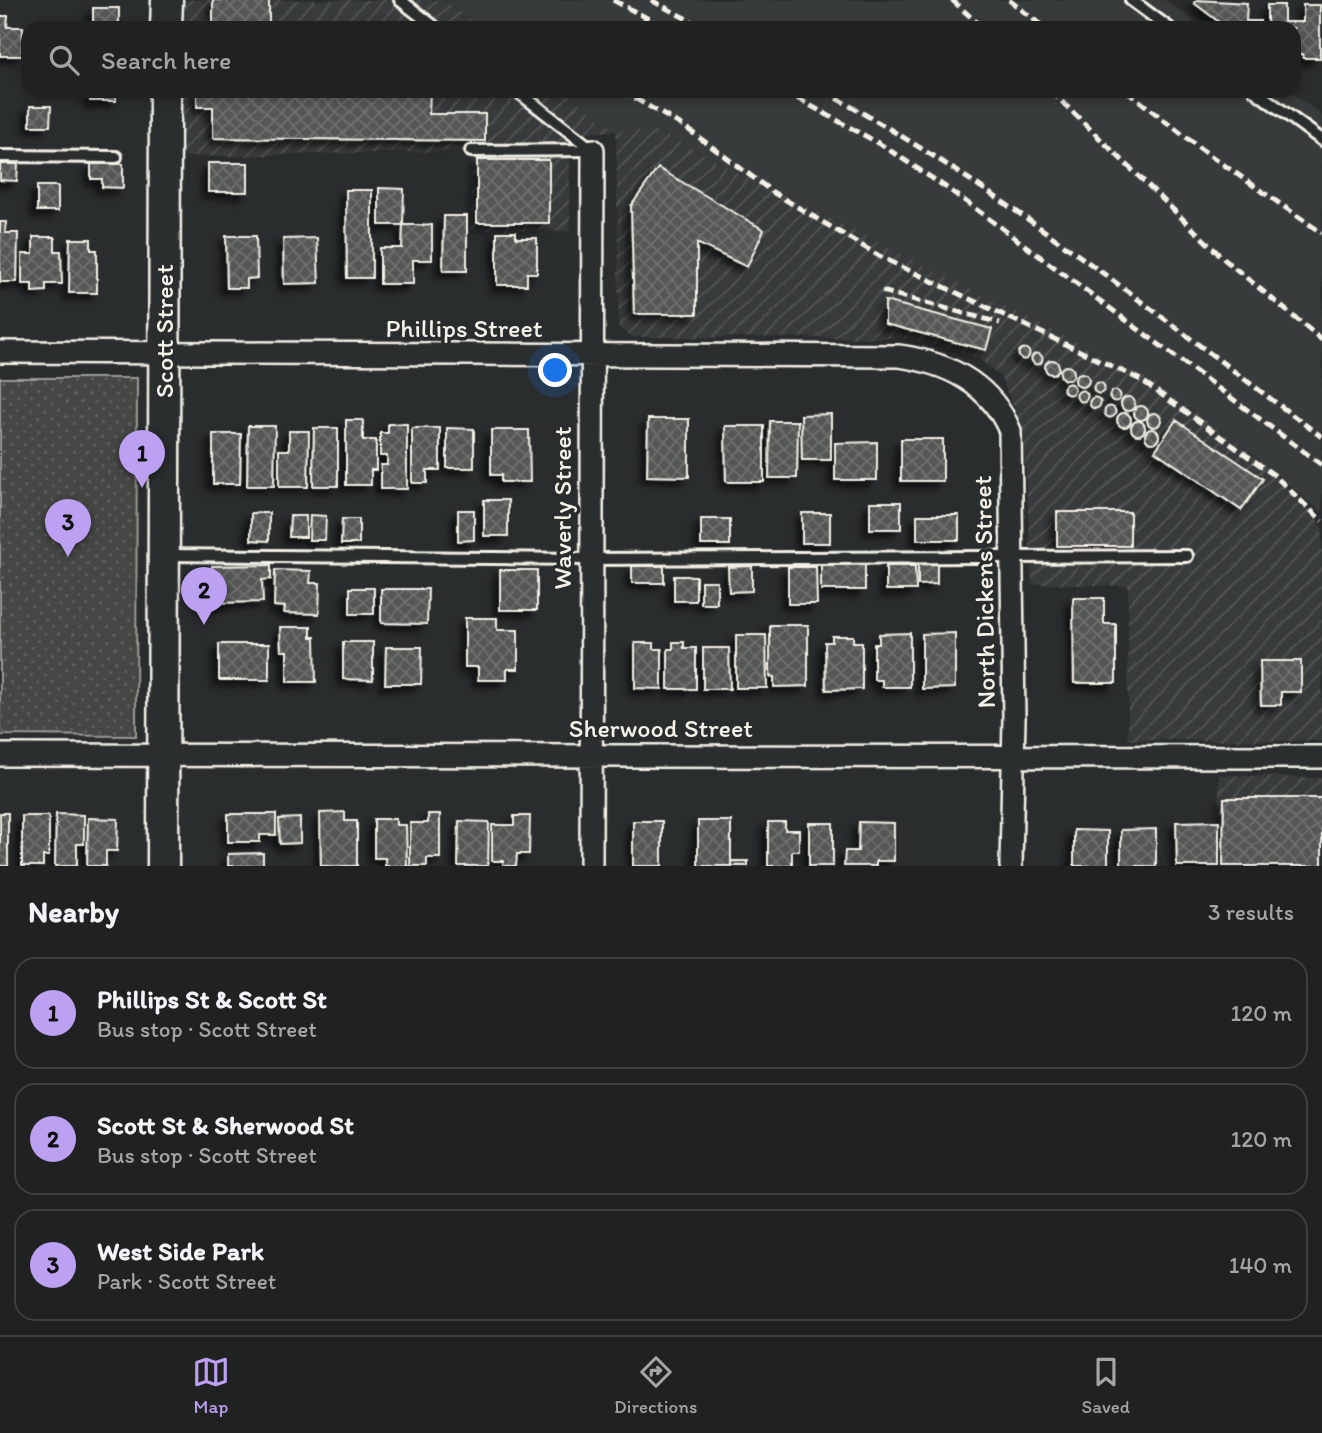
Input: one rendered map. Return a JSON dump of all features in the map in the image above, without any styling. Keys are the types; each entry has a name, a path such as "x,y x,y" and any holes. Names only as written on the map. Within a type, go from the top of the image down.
{"street":[{"path":"166,21 167,0"},
{"name":"Scott Street","path":"163,866 165,98"},
{"name":"Waverly Street","path":"591,866 589,756 593,150"},
{"name":"Phillips Street","path":"0,352 899,356 927,360"},
{"name":"North Dickens Street","path":"927,360 975,382 1002,412 1010,431 1014,757 1010,866"},
{"name":"Sherwood Street","path":"0,755 1322,757"}],"lane":[{"path":"400,0 427,21"},
{"path":"1131,0 1160,21"},
{"path":"526,98 593,150"},
{"path":"1265,98 1322,140"},
{"path":"471,152 593,150"},
{"path":"0,156 116,157"},
{"path":"163,555 590,559 1013,559 1187,556"}],"shaded area":[{"path":"184,0 444,0 472,21 183,21"},
{"path":"444,0 1165,0 1194,21 472,21"},
{"path":"181,98 573,98 616,131 570,133 570,231 471,230 471,151 179,157"},
{"path":"573,98 1299,98 1322,115 1322,513 1243,446 1145,377 657,131 616,131"},
{"path":"616,131 657,131 1145,377 1243,446 1307,504 1322,528 1322,741 1128,740 1128,586 1032,584 1023,428 1000,376 980,360 949,347 901,338 633,337 619,328"},
{"path":"0,378 137,378 136,736 0,735"},
{"path":"1219,775 1322,778 1322,866 1219,866"}],"building":[{"path":"213,0 269,0 269,21 213,21"},
{"path":"1197,0 1247,3 1246,21 1218,21 1194,3"},
{"path":"1267,5 1284,5 1284,21 1267,21"},
{"path":"1303,5 1320,5 1320,58 1303,58"},
{"path":"93,8 119,8 119,21 93,21"},
{"path":"0,16 8,16 7,27 21,27 21,56 0,56"},
{"path":"90,98 116,98 116,101 90,101"},
{"path":"197,98 430,98 429,114 485,114 485,141 213,138 213,107 197,107"},
{"path":"30,106 51,106 50,126 30,126"},
{"path":"477,160 549,160 549,223 477,223"},
{"path":"208,163 248,163 248,192 208,192"},
{"path":"0,164 18,164 17,181 0,180"},
{"path":"91,164 123,164 123,188 102,187 102,179 91,179"},
{"path":"658,168 764,230 747,267 697,243 697,314 634,314 631,206"},
{"path":"37,186 58,186 58,211 37,211"},
{"path":"379,188 404,189 403,225 379,225"},
{"path":"346,190 372,190 372,278 347,278"},
{"path":"444,216 467,216 467,271 443,271"},
{"path":"0,222 6,222 5,233 18,233 17,282 0,282"},
{"path":"403,225 432,225 432,260 413,260 413,284 380,284 380,248 402,248"},
{"path":"497,232 516,232 516,238 537,238 537,273 527,273 527,285 497,285"},
{"path":"226,236 256,236 257,278 247,279 247,288 227,288"},
{"path":"33,237 55,237 55,251 61,251 62,284 46,284 46,291 32,292 32,284 22,284 22,254 33,254"},
{"path":"317,238 319,283 284,284 283,239"},
{"path":"70,239 91,239 91,250 97,250 97,293 69,293"},
{"path":"885,301 992,329 986,350 885,324"},
{"path":"1024,348 1030,354 1024,360 1018,354"},
{"path":"1037,353 1043,359 1037,365 1031,359"},
{"path":"1049,360 1055,360 1059,367 1055,374 1049,374 1045,370 1045,364"},
{"path":"1064,366 1070,366 1074,373 1070,380 1064,380 1060,376 1060,370"},
{"path":"1079,373 1085,373 1089,380 1085,387 1079,387 1075,383 1075,377"},
{"path":"1099,382 1105,388 1099,394 1093,388"},
{"path":"1069,383 1075,389 1069,395 1063,389"},
{"path":"1082,390 1088,396 1082,402 1076,396"},
{"path":"1115,390 1121,396 1115,402 1109,396"},
{"path":"1095,397 1101,403 1095,409 1089,403"},
{"path":"1125,397 1131,397 1135,404 1131,411 1125,411 1121,407 1121,401"},
{"path":"1110,406 1116,412 1110,418 1104,412"},
{"path":"1138,406 1144,406 1148,413 1144,420 1138,420 1134,416 1134,410"},
{"path":"1121,413 1127,413 1131,420 1127,427 1121,427 1117,423 1117,417"},
{"path":"1151,413 1157,413 1161,420 1157,427 1151,427 1147,423 1147,417"},
{"path":"831,414 831,460 802,460 801,415"},
{"path":"648,419 689,419 689,477 647,476"},
{"path":"346,420 363,420 363,440 376,440 376,470 371,470 371,485 346,485"},
{"path":"1176,420 1263,479 1241,510 1155,451"},
{"path":"770,421 798,421 797,478 769,478"},
{"path":"1135,421 1141,421 1145,428 1141,435 1135,435 1131,431 1131,425"},
{"path":"388,424 407,424 407,489 381,489 381,465 387,465 387,456 380,456 380,433 388,433"},
{"path":"248,426 275,426 274,486 247,486"},
{"path":"725,426 764,426 764,482 726,482"},
{"path":"314,428 338,428 338,486 313,486"},
{"path":"412,428 440,428 440,470 427,470 427,483 412,483"},
{"path":"447,428 474,429 474,468 447,468"},
{"path":"1149,429 1155,429 1159,436 1155,443 1149,443 1145,439 1145,433"},
{"path":"491,430 529,430 530,482 501,482 501,475 491,475"},
{"path":"289,431 309,431 308,487 279,487 279,450 289,450"},
{"path":"213,434 241,434 240,484 213,484"},
{"path":"901,439 943,439 943,481 901,481"},
{"path":"877,442 877,480 835,480 835,443"},
{"path":"484,500 508,500 508,536 484,536"},
{"path":"870,502 901,502 901,529 870,529"},
{"path":"458,510 474,510 474,540 458,541"},
{"path":"1057,512 1130,512 1130,546 1057,546"},
{"path":"251,513 269,513 269,541 251,540"},
{"path":"802,513 830,513 830,543 802,543"},
{"path":"310,515 326,516 325,540 309,540"},
{"path":"917,515 959,515 959,540 917,540"},
{"path":"290,516 306,516 306,537 289,537"},
{"path":"342,519 359,519 359,544 341,544"},
{"path":"701,519 730,519 730,545 701,545"},
{"path":"865,564 865,590 821,590 821,565"},
{"path":"918,564 937,564 937,584 918,585"},
{"path":"271,565 271,579 262,580 263,602 213,603 212,566"},
{"path":"632,566 664,566 664,583 632,583"},
{"path":"752,566 752,591 729,592 728,567"},
{"path":"886,566 915,566 916,590 886,590"},
{"path":"788,567 816,567 817,604 788,604"},
{"path":"275,570 311,571 310,583 320,583 319,614 284,613 285,607 274,606"},
{"path":"500,570 537,570 537,610 500,610"},
{"path":"674,576 696,576 696,601 674,601"},
{"path":"701,581 717,581 717,604 701,604"},
{"path":"350,588 374,588 374,614 350,614"},
{"path":"381,589 428,589 427,624 381,623"},
{"path":"1073,598 1104,598 1104,624 1116,624 1116,683 1074,683"},
{"path":"465,618 497,618 497,630 518,630 518,669 507,669 507,680 478,680 478,667 465,667"},
{"path":"770,625 808,625 808,686 774,687 774,677 770,677"},
{"path":"280,627 311,627 311,637 315,637 316,682 287,682 287,651 281,651"},
{"path":"910,633 910,687 882,687 882,680 874,680 874,644 879,644 879,634"},
{"path":"955,633 955,688 922,689 922,634"},
{"path":"736,635 766,635 767,688 736,688"},
{"path":"832,636 853,636 853,642 862,642 862,689 826,690 825,642 832,642"},
{"path":"343,642 373,642 373,680 343,679"},
{"path":"673,642 684,642 684,648 696,648 696,689 668,689 668,649 673,649"},
{"path":"635,643 654,643 654,649 662,649 662,689 635,688"},
{"path":"219,644 269,644 269,680 219,680"},
{"path":"386,647 422,647 421,684 385,684"},
{"path":"703,648 729,648 730,689 703,689"},
{"path":"1260,661 1301,661 1301,692 1281,692 1281,705 1261,705"},
{"path":"1224,798 1322,798 1322,866 1223,866"},
{"path":"345,812 345,821 357,821 357,866 321,866 320,813"},
{"path":"0,813 8,813 8,866 0,866"},
{"path":"56,814 84,815 84,844 77,844 77,866 55,866"},
{"path":"228,814 276,814 276,835 260,835 260,842 228,842"},
{"path":"428,814 440,814 440,858 427,858 427,866 410,866 410,823 428,823"},
{"path":"22,816 49,816 49,856 43,856 43,866 22,866"},
{"path":"514,816 530,816 529,854 517,854 516,866 503,866 503,861 492,861 492,825 514,825"},
{"path":"88,818 118,819 117,851 106,851 106,866 87,866"},
{"path":"300,818 300,843 280,844 279,819"},
{"path":"374,819 396,819 396,825 406,825 407,866 385,866 385,858 374,858"},
{"path":"459,821 489,822 488,866 458,866"},
{"path":"633,821 662,821 662,866 633,866"},
{"path":"698,821 731,821 731,866 698,866"},
{"path":"1219,821 1219,866 1177,866 1176,822"},
{"path":"768,822 785,822 785,830 799,830 799,851 792,851 792,866 768,866"},
{"path":"859,822 894,823 894,861 876,861 876,866 844,866 845,851 858,851"},
{"path":"809,823 833,823 833,866 809,866"},
{"path":"1156,829 1156,866 1121,866 1121,830"},
{"path":"1074,830 1108,831 1108,866 1074,866"},
{"path":"263,853 263,866 228,866 228,854"},
{"path":"731,861 748,861 748,866 731,866"}],"railway":[{"path":"613,0 653,21"},
{"path":"651,0 691,21"},
{"path":"952,0 975,21"},
{"path":"1009,0 1036,21"},
{"path":"634,98 685,127 774,193 881,257 1141,380 1274,475 1322,521"},
{"path":"797,98 880,144 950,190 1322,465"},
{"path":"835,98 954,169 1017,211 1322,437"},
{"path":"1058,98 1224,259 1322,340"},
{"path":"1136,98 1201,149 1322,233"},
{"path":"882,291 1000,323"}],"place":[{"name":"Phillips St & Scott St","path":"142,488"},
{"name":"West Side Park","path":"68,557"},
{"name":"Scott St & Sherwood St","path":"204,625"}]}
